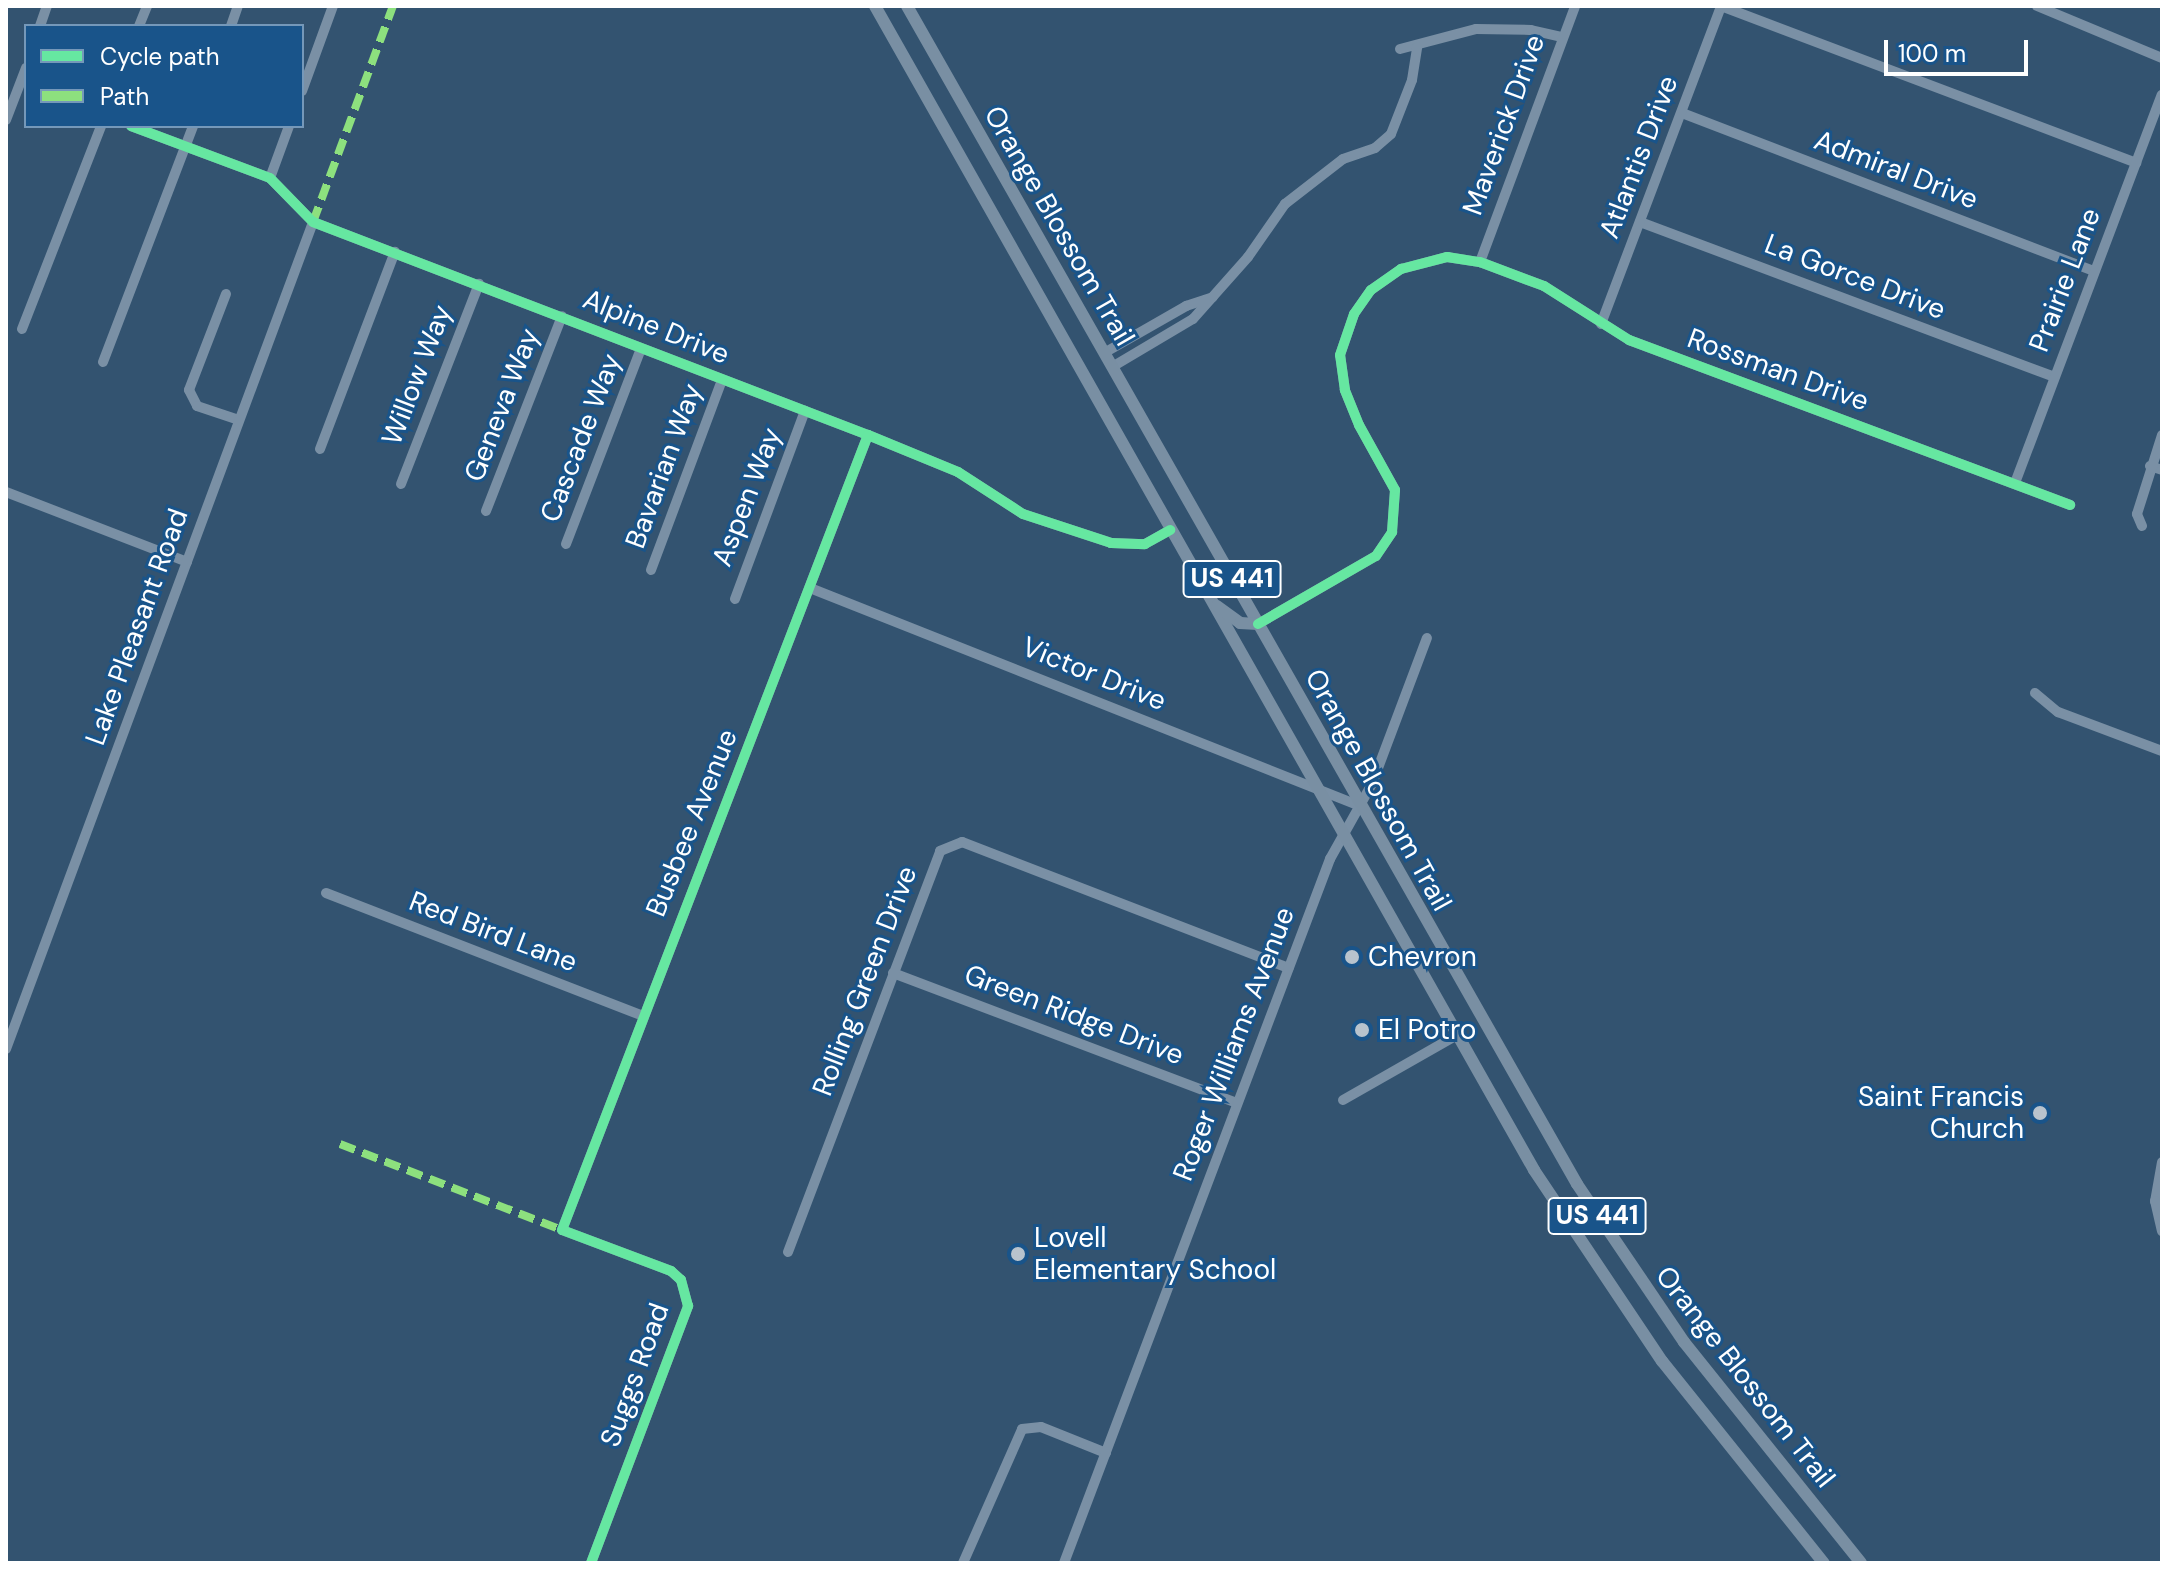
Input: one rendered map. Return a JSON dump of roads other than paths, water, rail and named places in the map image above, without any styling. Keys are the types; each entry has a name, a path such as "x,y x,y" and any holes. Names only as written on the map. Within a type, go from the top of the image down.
{"main road":[{"name":"Orange Blossom Trail","path":"875,6 1457,1035 1589,1255 1743,1463 1824,1563"},
{"name":"Orange Blossom Trail","path":"907,6 1481,1022 1612,1239 1764,1445 1861,1563"},
{"path":"959,155 984,141"},
{"path":"1211,602 1240,623 1258,624"},
{"path":"1457,1035 1481,1022"},
{"path":"1589,1255 1612,1239"},
{"path":"1743,1463 1764,1445"}],"street":[{"path":"304,86 333,6"},
{"name":"Maverick Drive","path":"1480,262 1575,6"},
{"path":"1721,6 2136,163"},
{"name":"Atlantis Drive","path":"1601,324 1721,6"},
{"path":"2037,6 2149,49 2162,58"},
{"path":"1400,49 1476,29 1520,28 1562,37"},
{"path":"1112,367 1193,319 1215,297 1285,204 1343,159 1375,148 1391,134 1412,80 1417,47"},
{"path":"6,120 23,85"},
{"name":"Prairie Lane","path":"2015,483 2162,95"},
{"name":"Admiral Drive","path":"1682,113 2093,271"},
{"path":"22,329 100,128"},
{"name":"Alpine Drive","path":"136,128 270,178 313,222 958,472 1023,514 1111,543 1145,544 1170,530"},
{"path":"103,362 192,128"},
{"path":"270,178 288,128"},
{"name":"Lake Pleasant Road","path":"6,1049 187,562 236,419 313,222"},
{"name":"La Gorce Drive","path":"1640,222 2054,377"},
{"path":"320,449 395,252"},
{"name":"Rossman Drive","path":"1258,624 1376,556 1395,524 1395,490 1345,390 1340,355 1354,314 1371,290 1401,269 1447,257 1480,262 1544,286 1629,340 2070,505"},
{"name":"Willow Way","path":"401,484 479,284"},
{"path":"226,294 189,390 197,406 236,419"},
{"path":"1104,353 1186,306 1215,297"},
{"name":"Geneva Way","path":"486,511 562,316"},
{"name":"Cascade Way","path":"566,544 641,349"},
{"name":"Bavarian Way","path":"651,570 722,380"},
{"name":"Aspen Way","path":"735,599 805,411"},
{"name":"Busbee Avenue","path":"562,1230 868,435"},
{"path":"2142,526 2137,514 2162,435"},
{"path":"2150,466 2162,470"},
{"path":"6,492 187,562"},
{"name":"Victor Drive","path":"810,588 1360,806"},
{"name":"Roger Williams Avenue","path":"1064,1563 1289,968 1343,835 1360,806 1427,638"},
{"path":"2035,693 2058,712 2162,751"},
{"name":"Rolling Green Drive","path":"788,1252 940,851 962,842 1289,968"},
{"name":"Red Bird Lane","path":"326,893 643,1016"},
{"name":"Green Ridge Drive","path":"893,973 1237,1103"},
{"path":"1343,1100 1457,1035"},
{"path":"2162,1162 2155,1201 2162,1231"},
{"name":"Suggs Road","path":"562,1230 671,1271 681,1280 688,1306 591,1563"},
{"path":"963,1563 1022,1429 1041,1427 1106,1453"}],"place":[{"name":"Chevron","path":"1352,957"},
{"name":"El Potro","path":"1362,1030"},
{"name":"Saint Francis Church","path":"2040,1113"},
{"name":"Lovell Elementary School","path":"1018,1254"}]}
